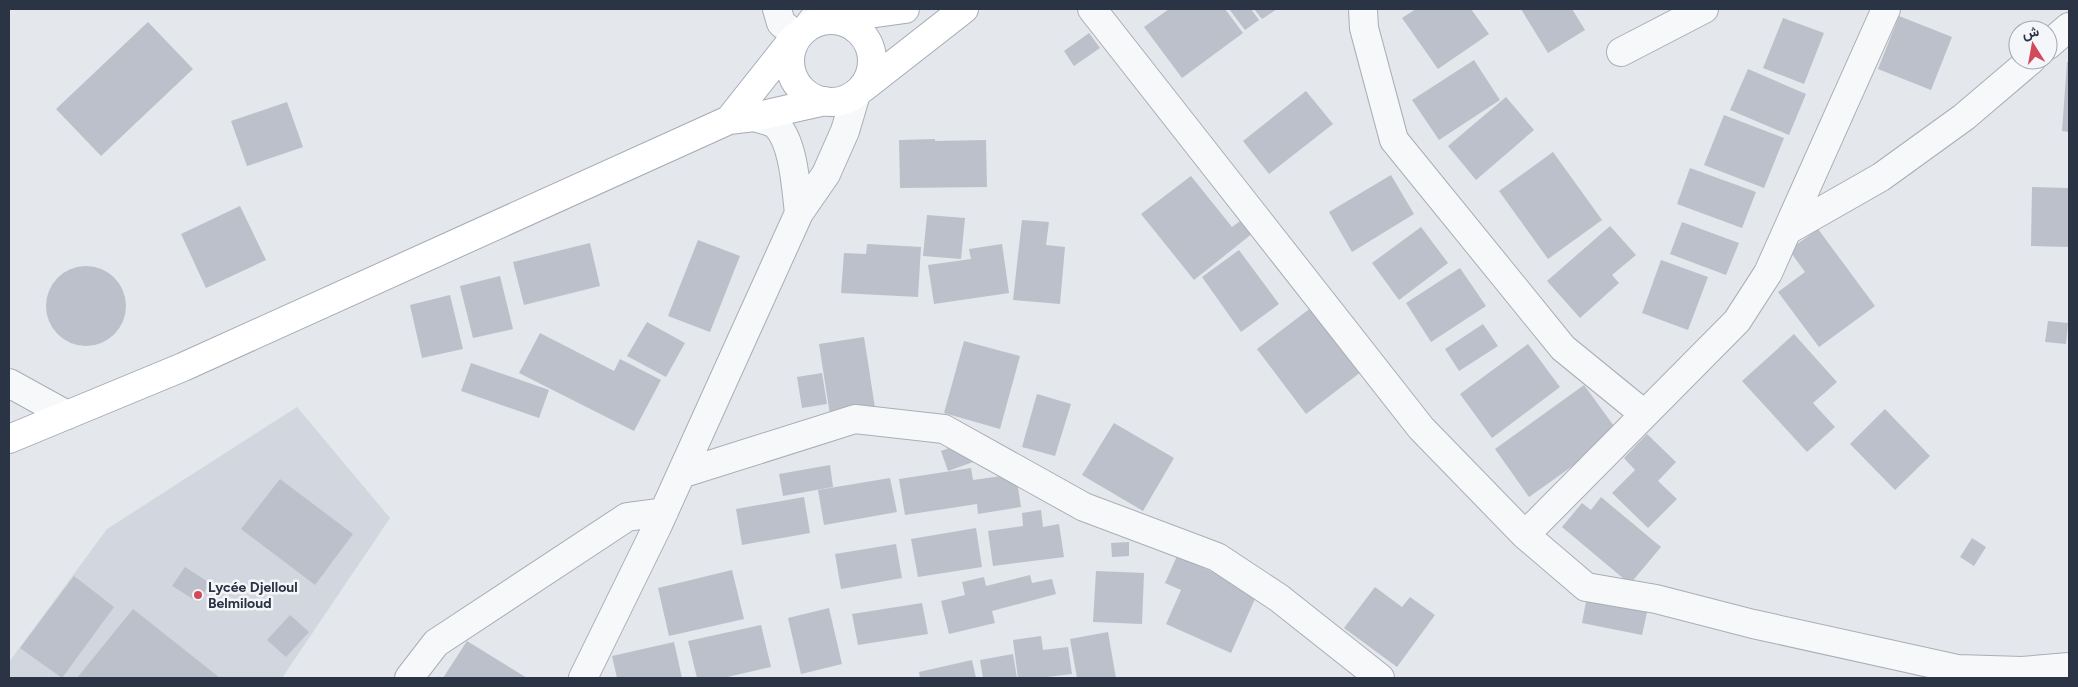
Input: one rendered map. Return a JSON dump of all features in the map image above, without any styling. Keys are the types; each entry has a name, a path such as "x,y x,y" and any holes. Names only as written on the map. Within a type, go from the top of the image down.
{"main road":[{"path":"825,101 807,95 796,85 789,62 791,48 814,22 905,9"},
{"path":"9,439 183,367 741,118 825,101 843,100 858,92 964,9"},
{"path":"814,22 845,21 858,28 867,40 872,53 872,70 866,84 858,92"},
{"path":"741,118 814,22"}],"street":[{"path":"778,9 781,23 814,22"},
{"path":"1092,9 1421,428 1525,535 1586,587 1656,599 1753,624 1957,669 2022,671 2069,667"},
{"path":"1363,9 1364,28 1394,140 1563,348 1644,414"},
{"path":"1621,52 1704,9"},
{"path":"1525,535 1737,321 1768,273 1886,9"},
{"path":"2058,36 2069,27"},
{"path":"1788,230 1881,177 1964,117 2019,70"},
{"path":"583,678 664,512 799,212 826,174 845,131 858,92"},
{"path":"741,118 776,125 788,144 794,169 799,212"},
{"path":"9,383 67,415"},
{"path":"681,474 855,419 944,429 1084,507 1217,557 1279,598 1380,678"},
{"path":"409,678 436,643 627,517 664,512"}],"shaded area":[{"name":"Lycée Djelloul Belmiloud","path":"297,407 390,518 282,678 9,678 9,662 107,529"}],"building":[{"path":"1169,9 1225,9 1243,33 1182,78 1144,27"},
{"path":"1229,9 1251,9 1259,20 1245,30"},
{"path":"1254,9 1277,9 1262,19"},
{"path":"1416,9 1471,9 1489,34 1438,69 1402,18"},
{"path":"1521,9 1572,9 1585,30 1548,53"},
{"path":"1899,16 1952,37 1931,90 1878,69"},
{"path":"1783,18 1824,33 1804,84 1763,68"},
{"path":"148,22 193,69 101,156 56,109"},
{"path":"1089,33 1100,48 1074,66 1064,51"},
{"path":"1474,60 1500,100 1439,140 1412,100"},
{"path":"2067,62 2069,62 2069,132 2062,131"},
{"path":"1748,69 1806,94 1789,135 1730,110"},
{"path":"1306,91 1333,124 1269,174 1243,141"},
{"path":"1506,97 1534,130 1476,180 1448,146"},
{"path":"287,102 303,147 247,166 231,121"},
{"path":"1724,115 1784,138 1764,188 1704,165"},
{"path":"935,139 935,141 986,140 987,187 900,188 899,140"},
{"path":"1553,152 1602,220 1548,259 1499,191"},
{"path":"1690,168 1756,192 1742,228 1677,204"},
{"path":"1391,175 1414,214 1352,252 1329,212"},
{"path":"1191,176 1232,227 1243,219 1253,233 1194,280 1141,214"},
{"path":"2032,187 2069,188 2069,247 2031,246"},
{"path":"240,206 266,260 206,288 181,234"},
{"path":"927,215 965,218 961,259 923,256"},
{"path":"1022,220 1049,222 1046,245 1065,247 1060,304 1013,300"},
{"path":"1682,222 1739,243 1726,275 1670,254"},
{"path":"1610,226 1636,255 1612,275 1619,283 1580,318 1547,281"},
{"path":"1421,227 1448,263 1399,300 1372,263"},
{"path":"1818,229 1875,306 1819,347 1778,292 1805,272 1789,250"},
{"path":"698,240 740,256 710,332 668,316"},
{"path":"590,243 600,286 524,305 513,262"},
{"path":"867,244 921,247 918,297 841,293 844,253 866,254"},
{"path":"1002,244 1009,293 934,304 928,265 971,259 969,249"},
{"path":"1239,250 1279,304 1241,332 1202,277"},
{"path":"1661,260 1708,277 1688,330 1642,313"},
{"path":"86,266 101,269 114,278 123,291 126,306 123,321 114,334 101,343 86,346 71,343 58,334 49,321 46,306 49,291 58,278 71,269"},
{"path":"1460,268 1486,306 1431,342 1406,303"},
{"path":"500,276 513,329 473,338 460,286"},
{"path":"450,295 463,349 422,358 410,305"},
{"path":"1312,307 1361,372 1306,414 1257,349"},
{"path":"2048,321 2068,323 2066,344 2045,342"},
{"path":"647,322 685,343 666,377 627,356"},
{"path":"1483,324 1498,346 1459,371 1445,349"},
{"path":"540,333 614,371 620,359 661,380 634,431 519,373"},
{"path":"1794,334 1837,382 1813,403 1835,427 1807,452 1742,381"},
{"path":"864,337 875,408 830,415 819,344"},
{"path":"964,341 1020,356 1000,429 944,413"},
{"path":"1528,344 1560,387 1492,438 1460,394"},
{"path":"471,363 549,390 539,418 461,391"},
{"path":"822,373 827,404 802,408 797,377"},
{"path":"1584,385 1619,433 1529,497 1495,449"},
{"path":"1037,394 1071,404 1055,456 1022,447"},
{"path":"1885,409 1930,456 1895,490 1850,444"},
{"path":"1114,423 1174,458 1143,511 1082,475"},
{"path":"1647,434 1676,462 1658,481 1677,499 1648,528 1612,493 1635,470 1624,458"},
{"path":"965,442 973,462 948,471 941,451"},
{"path":"830,465 833,487 783,496 779,474"},
{"path":"971,468 973,480 1016,474 1021,507 978,514 977,504 905,515 899,479"},
{"path":"890,478 897,512 824,525 818,490"},
{"path":"280,479 353,534 315,585 241,529"},
{"path":"804,497 810,533 742,545 736,509"},
{"path":"1601,497 1661,547 1630,584 1562,527 1582,503 1591,510"},
{"path":"1041,510 1043,527 1059,524 1064,557 993,566 988,531 1023,526 1022,513"},
{"path":"976,528 982,567 918,577 911,539"},
{"path":"1972,538 1986,547 1974,566 1960,557"},
{"path":"1129,542 1129,556 1112,557 1111,543"},
{"path":"896,544 902,578 841,589 835,554"},
{"path":"1177,556 1258,592 1231,653 1166,624 1181,590 1165,583"},
{"path":"185,567 210,583 198,602 172,586"},
{"path":"732,570 744,619 669,636 658,588"},
{"path":"1096,571 1144,573 1142,624 1093,622"},
{"path":"1030,575 1032,583 1052,579 1056,594 992,611 995,623 949,634 941,601 965,595 962,582 984,577 986,586"},
{"path":"74,576 114,607 62,678 20,648"},
{"path":"1375,587 1402,607 1410,597 1435,615 1397,667 1344,628"},
{"path":"1587,596 1648,608 1642,635 1582,623"},
{"path":"922,603 928,634 858,645 852,614"},
{"path":"829,608 842,664 801,674 788,618"},
{"path":"133,609 220,678 77,678"},
{"path":"290,615 309,632 286,657 267,640"},
{"path":"761,625 771,667 723,678 697,678 688,641"},
{"path":"1108,632 1116,678 1077,678 1070,639"},
{"path":"1041,636 1043,650 1068,647 1072,674 1018,678 1013,640"},
{"path":"467,641 527,678 443,678"},
{"path":"674,642 682,678 617,678 612,656"},
{"path":"1013,654 1017,678 983,678 980,660"},
{"path":"972,660 976,678 920,678 919,672"}],"place":[{"name":"Lycée Djelloul Belmiloud","path":"198,595"}]}
